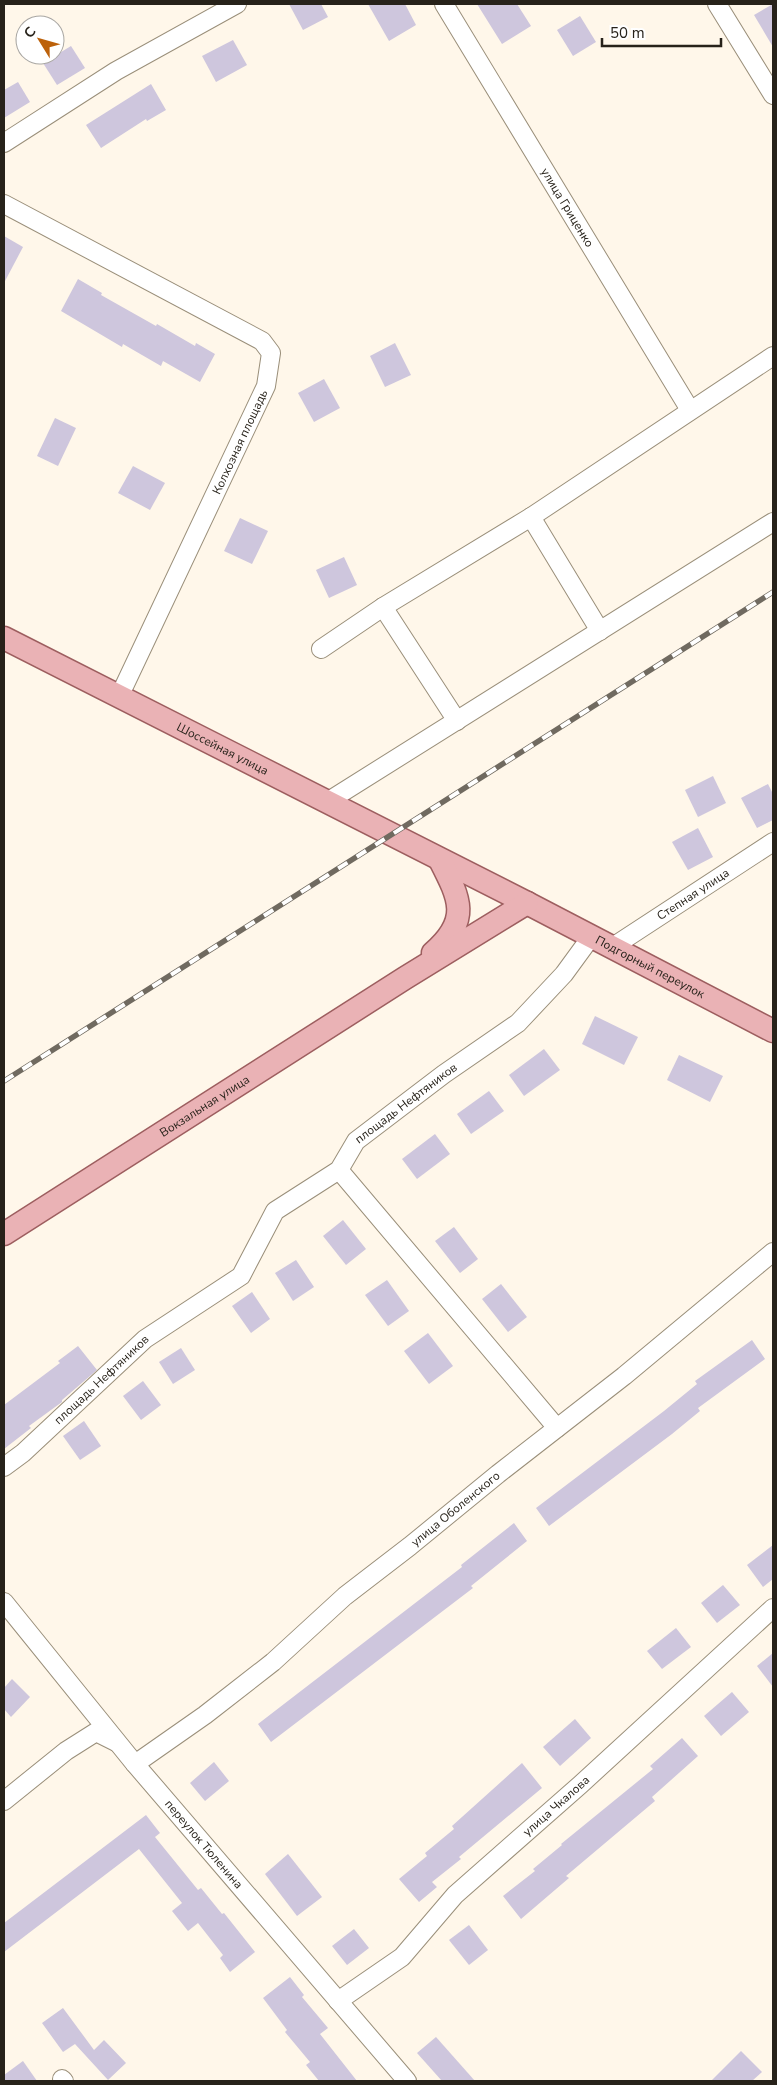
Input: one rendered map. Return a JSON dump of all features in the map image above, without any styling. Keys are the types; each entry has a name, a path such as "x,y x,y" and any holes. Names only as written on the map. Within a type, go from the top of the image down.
{"main road":[{"name":"Шоссейная улица","path":"4,638 440,860"},
{"name":"Подгорный переулок","path":"440,860 773,1031"},
{"path":"405,978 445,943 457,924 457,894 440,860"},
{"path":"405,978 527,903"},
{"name":"Вокзальная улица","path":"4,1234 405,978"}],"street":[{"path":"4,143 116,70 237,4"},
{"name":"улица Гриценко","path":"444,4 690,410"},
{"path":"717,4 773,95"},
{"name":"Колхозная площадь","path":"4,204 262,341 271,352 266,386 119,697"},
{"path":"322,649 383,607 531,517 773,356"},
{"path":"531,517 600,631"},
{"path":"327,802 773,522"},
{"path":"383,607 456,721"},
{"name":"Степная улица","path":"611,948 773,842"},
{"name":"площадь Нефтяников","path":"4,1467 22,1453 145,1339 240,1276 275,1212 339,1170 356,1141 444,1074 518,1023 564,974 591,937"},
{"path":"339,1170 557,1428"},
{"name":"улица Оболенского","path":"135,1764 205,1715 273,1662 345,1596 624,1376 773,1252"},
{"name":"переулок Тюленина","path":"4,1602 135,1764 408,2081"},
{"name":"улица Чкалова","path":"338,2001 402,1957 455,1895 573,1791 773,1608"},
{"path":"4,1801 66,1751 96,1732 118,1743"}],"building":[{"path":"289,4 321,4 328,17 303,30"},
{"path":"368,4 405,4 416,25 389,41"},
{"path":"477,4 517,4 531,26 502,44"},
{"path":"773,4 773,47 754,15"},
{"path":"580,16 596,42 573,56 557,30"},
{"path":"233,40 247,65 216,82 202,56"},
{"path":"71,46 85,68 57,85 44,65 65,65 65,50"},
{"path":"18,82 30,102 4,118 4,90"},
{"path":"151,84 166,110 147,121 146,119 101,148 86,125"},
{"path":"4,236 23,247 4,283"},
{"path":"78,279 102,293 101,295 156,326 157,324 195,346 196,343 215,354 200,382 163,361 161,366 123,344 122,347 61,311"},
{"path":"395,343 411,375 385,387 370,356"},
{"path":"324,379 340,408 314,422 298,393"},
{"path":"55,418 76,428 58,466 37,456"},
{"path":"133,466 165,483 150,510 118,493"},
{"path":"240,518 268,531 252,564 224,551"},
{"path":"344,557 357,585 329,598 316,570"},
{"path":"713,776 726,803 698,817 685,790"},
{"path":"768,784 773,794 773,820 757,828 741,798"},
{"path":"698,828 713,857 688,870 672,842"},
{"path":"595,1016 638,1037 624,1065 582,1044"},
{"path":"544,1049 560,1070 524,1096 509,1075"},
{"path":"679,1055 723,1076 710,1102 667,1080"},
{"path":"489,1091 504,1111 471,1134 457,1114"},
{"path":"435,1134 450,1154 417,1179 402,1159"},
{"path":"343,1220 366,1249 346,1265 323,1236"},
{"path":"454,1227 478,1259 460,1273 435,1241"},
{"path":"296,1260 314,1287 293,1301 275,1273"},
{"path":"387,1280 409,1311 388,1326 365,1295"},
{"path":"501,1284 527,1317 508,1332 482,1299"},
{"path":"252,1292 270,1319 251,1333 232,1306"},
{"path":"428,1333 453,1366 429,1384 404,1351"},
{"path":"752,1340 765,1359 698,1408 700,1411 672,1434 549,1526 536,1508 664,1411 697,1384 695,1381"},
{"path":"78,1346 97,1370 62,1402 29,1426 31,1428 4,1449 4,1405 60,1363 58,1361"},
{"path":"181,1348 195,1370 173,1384 159,1362"},
{"path":"143,1381 161,1405 141,1420 123,1396"},
{"path":"84,1421 101,1446 80,1460 63,1436"},
{"path":"514,1523 527,1541 471,1586 473,1588 271,1742 258,1724 462,1567 461,1565"},
{"path":"773,1545 773,1579 763,1587 747,1565"},
{"path":"723,1585 740,1605 717,1623 701,1603"},
{"path":"676,1628 691,1647 662,1669 647,1651"},
{"path":"773,1653 773,1687 757,1666"},
{"path":"12,1679 30,1697 11,1717 4,1709 4,1688"},
{"path":"732,1692 749,1712 721,1736 704,1716"},
{"path":"575,1719 591,1738 560,1766 543,1747"},
{"path":"682,1738 698,1756 652,1797 655,1801 566,1876 569,1878 521,1919 503,1896 535,1871 533,1869 561,1844 653,1769 650,1766"},
{"path":"214,1762 229,1781 205,1801 190,1783"},
{"path":"522,1763 542,1788 432,1882 437,1887 419,1902 399,1879 427,1856 425,1853 454,1829 452,1826"},
{"path":"146,1815 160,1833 155,1837 198,1890 201,1888 222,1914 224,1913 255,1952 230,1972 220,1958 223,1955 198,1923 188,1931 172,1911 182,1903 139,1849 4,1952 4,1923"},
{"path":"288,1854 322,1897 297,1916 265,1874"},
{"path":"469,1925 488,1950 469,1965 449,1940"},
{"path":"354,1929 369,1948 347,1965 332,1946"},
{"path":"290,1977 304,1995 302,1997 328,2028 320,2034 357,2081 319,2081 306,2065 310,2062 285,2032 287,2030 263,1998"},
{"path":"63,2008 94,2050 104,2040 126,2063 108,2080 75,2044 63,2052 42,2023"},
{"path":"436,2037 475,2081 442,2081 417,2053"},
{"path":"741,2051 762,2072 752,2081 711,2081"},
{"path":"23,2061 37,2081 4,2081 4,2075"}],"railway":[{"path":"4,1081 773,592"}]}
